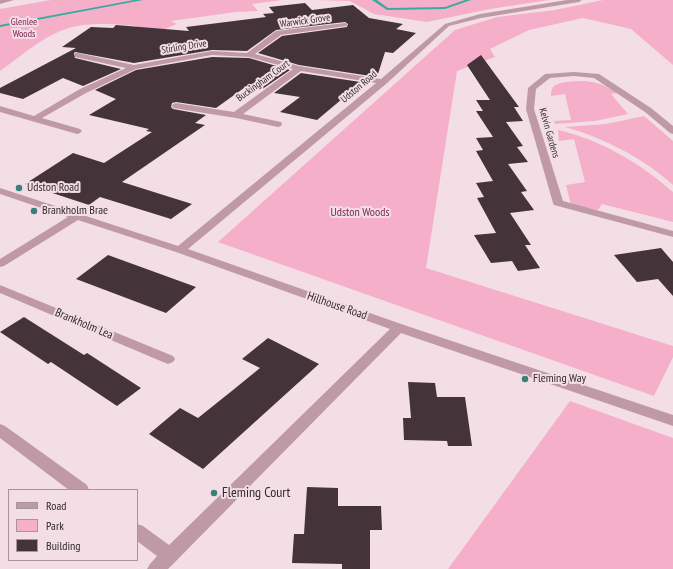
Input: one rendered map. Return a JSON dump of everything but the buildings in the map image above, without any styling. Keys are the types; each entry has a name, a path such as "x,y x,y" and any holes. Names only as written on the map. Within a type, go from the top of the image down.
{"street":[{"path":"0,2 11,0"},
{"name":"Udston Road","path":"180,250 383,82 447,25 480,16 579,0"},
{"name":"Warwick Grove","path":"250,55 278,33 345,25"},
{"name":"Stirling Drive","path":"35,119 83,91 134,67 212,52 250,55 299,68 383,82"},
{"path":"78,55 134,67"},
{"name":"Buckingham Court","path":"236,115 299,68"},
{"name":"Kelvin Gardens","path":"673,131 648,110 596,76 574,74 548,76 532,88 530,109 558,204 673,234"},
{"path":"176,106 236,115"},
{"path":"0,109 77,131"},
{"name":"Buckingham Court","path":"236,115 278,124"},
{"name":"Hillhouse Road","path":"0,191 180,250 399,328 673,421"},
{"path":"0,264 77,216"},
{"name":"Brankholm Lea","path":"0,289 168,359"},
{"path":"156,569 399,328"},
{"path":"0,430 81,489"},
{"path":"138,532 170,556"}],"green space":[{"name":"Glenlee Woods","path":"51,0 282,0 252,4 258,11 236,12 171,21 177,24 137,41 136,26 91,24 77,26 46,38 0,71 0,9"},
{"path":"313,0 549,0 490,9 427,22 374,14 350,1"},
{"name":"Udston Woods","path":"603,0 673,0 673,65 631,29 583,18 529,30 490,49 495,57 457,71 426,268 673,346 673,357 654,396 218,242 455,30 497,17 555,10"},
{"path":"571,81 584,81 601,84 617,93 611,94 628,114 595,121 555,124 554,121 571,120 565,94 551,96 554,86"},
{"path":"644,116 673,141 673,185 649,166 622,150 594,137 565,127 606,124"},
{"path":"558,130 574,134 605,146 633,162 660,181 673,192 673,222 602,204 598,210 571,205 566,185 585,182 574,139 559,141"},
{"path":"570,401 673,438 673,569 448,569"}],"waterway":[{"path":"0,26 141,0"},
{"path":"374,0 387,9 445,8 469,0"}],"place":[{"name":"Udston Road","path":"19,188"},
{"name":"Brankholm Brae","path":"34,211"},
{"name":"Fleming Way","path":"525,379"},
{"name":"Fleming Court","path":"214,493"}]}
